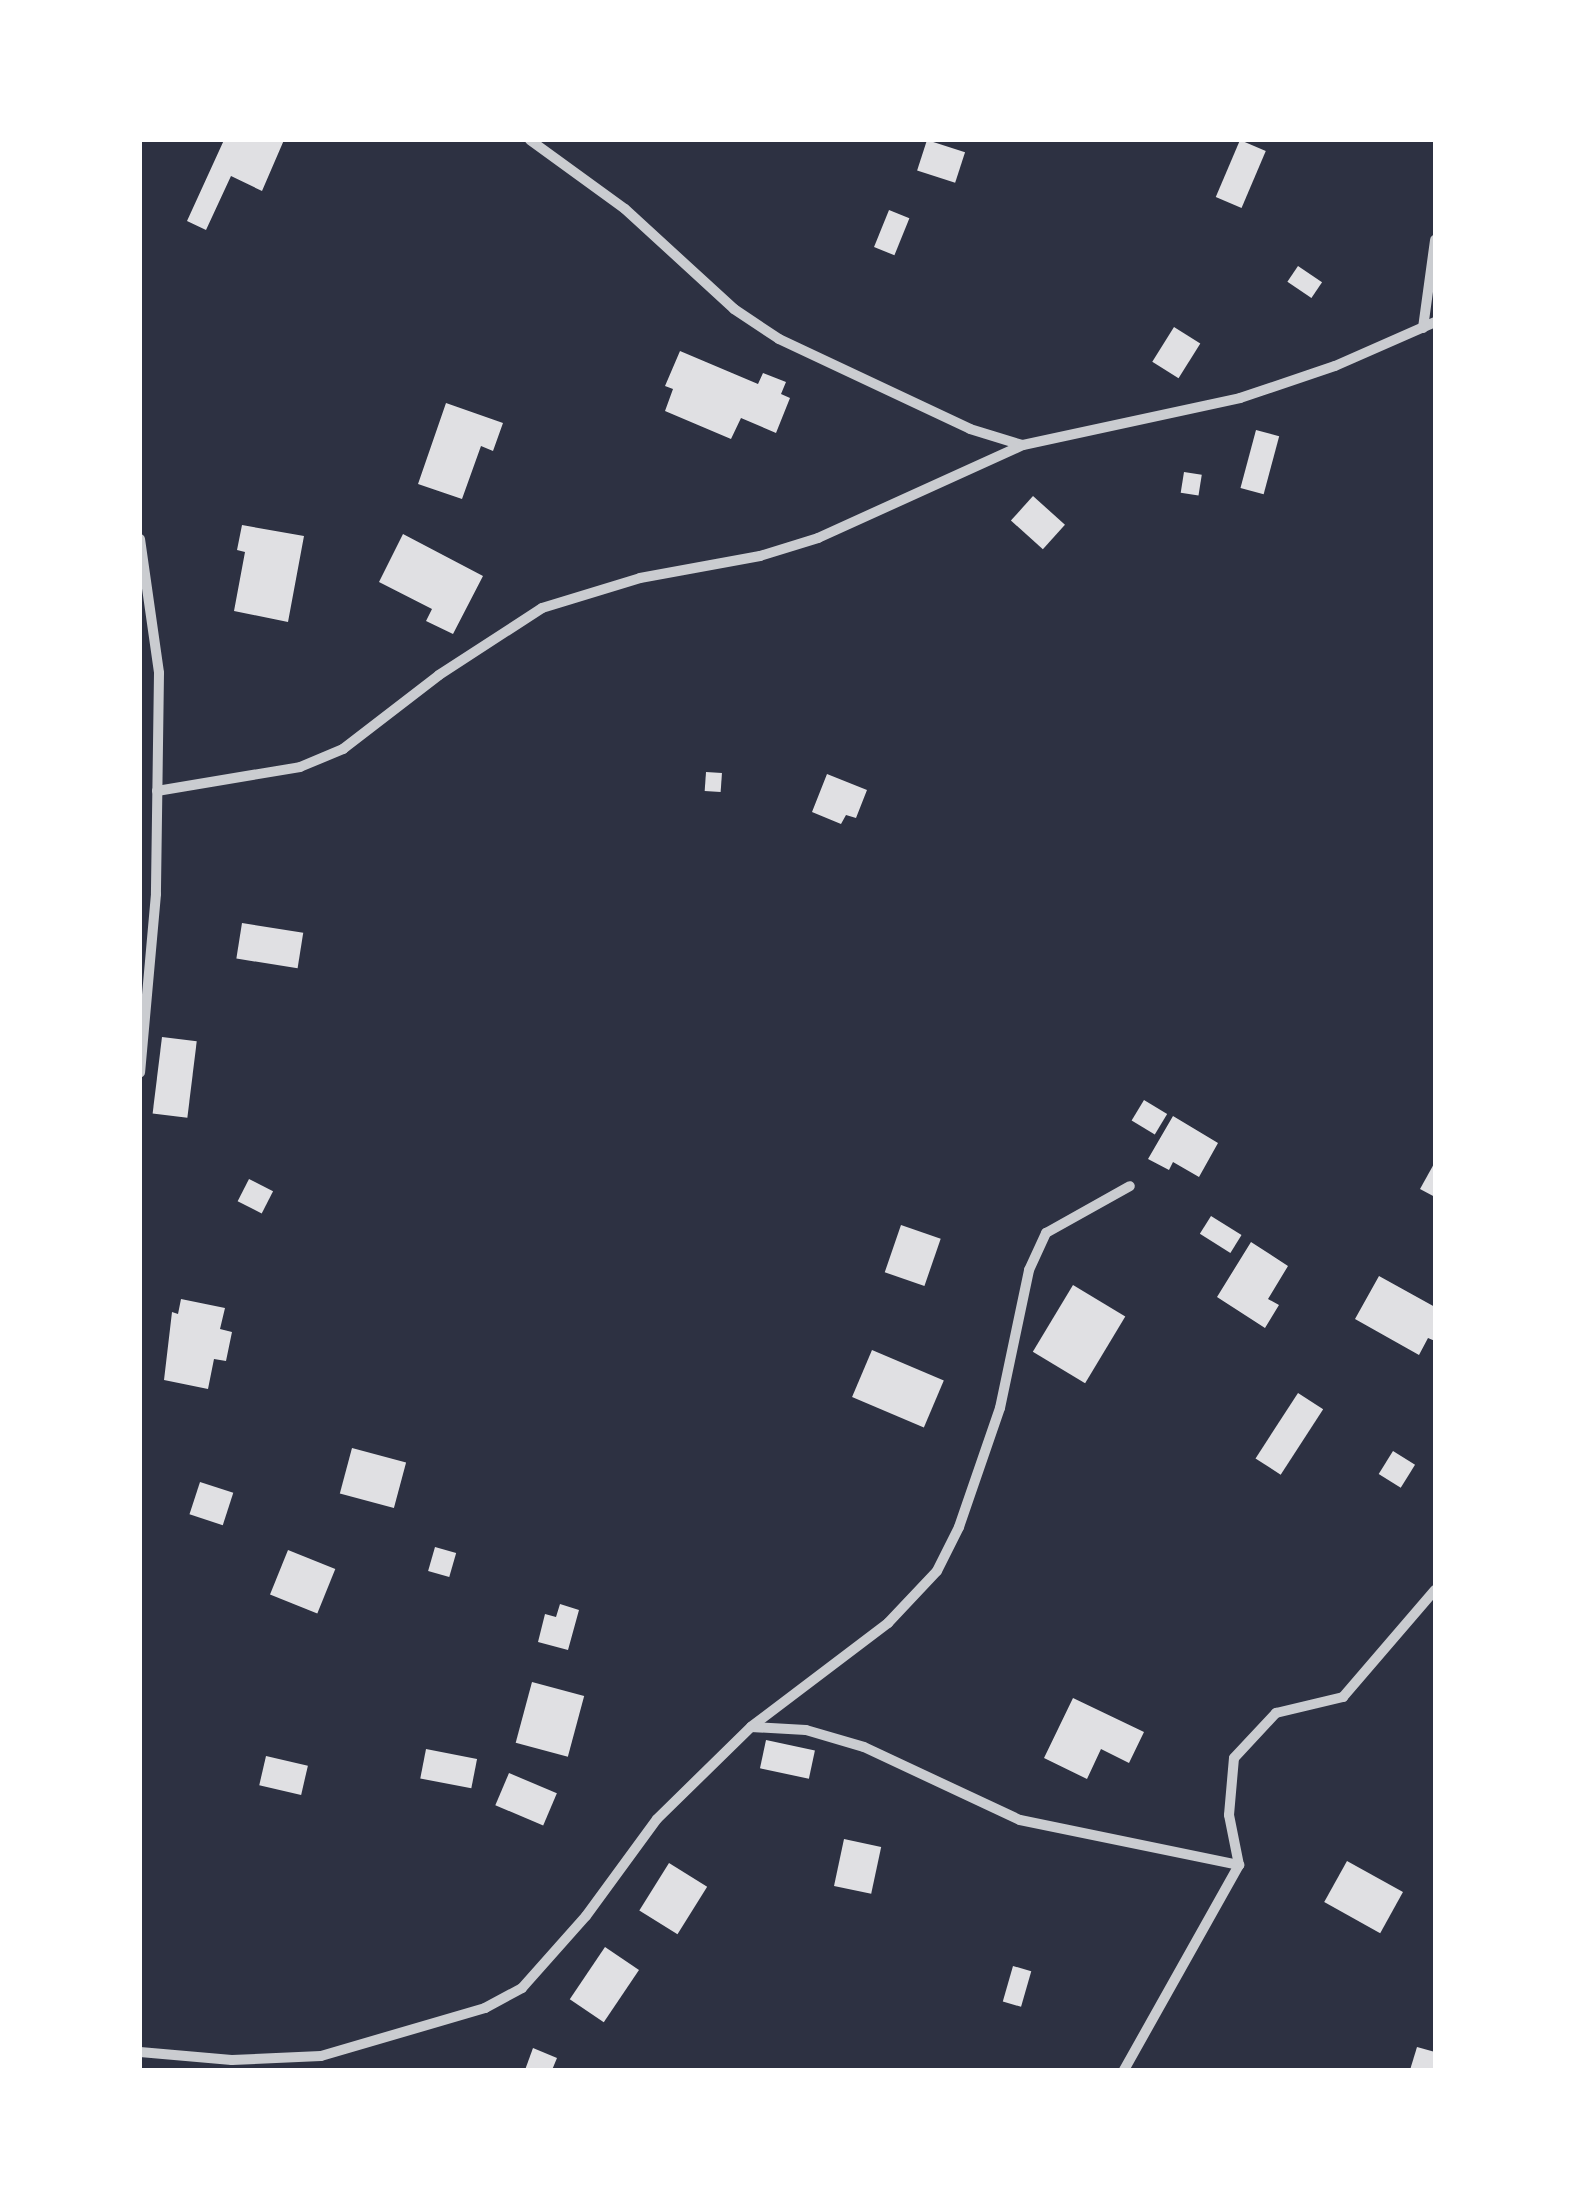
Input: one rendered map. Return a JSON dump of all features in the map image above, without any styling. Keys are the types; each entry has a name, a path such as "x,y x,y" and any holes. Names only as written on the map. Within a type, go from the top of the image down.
{"street":[{"path":"530,140 625,209 734,310 780,339 970,429 1023,445"},
{"path":"1423,328 1435,240"},
{"path":"156,791 300,767 370,732 439,675 542,608 818,538 1023,445 1240,398 1435,322"},
{"path":"140,538 157,621 156,894 140,1072"},
{"path":"140,2052 232,2060 320,2056 485,2008 522,1988 586,1916 657,1819 751,1727 888,1623 937,1571 960,1528 1000,1408 1029,1270 1046,1234 1130,1186"},
{"path":"1124,2070 1238,1865 1229,1815 1234,1758 1276,1713 1344,1696 1435,1590"},
{"path":"751,1727 806,1730 864,1747 1020,1820 1238,1865"}],"building":[{"path":"224,140 284,140 262,191 231,176 206,230 187,221"},
{"path":"927,140 965,152 955,183 917,170"},
{"path":"1240,140 1266,151 1242,208 1216,197"},
{"path":"889,210 909,218 894,255 874,247"},
{"path":"1298,266 1322,282 1311,298 1287,282"},
{"path":"1174,327 1200,343 1179,378 1152,362"},
{"path":"680,351 758,384 763,373 786,382 781,394 790,398 776,433 741,418 731,439 665,411 673,389 665,386"},
{"path":"446,403 503,423 493,451 481,446 462,499 418,484"},
{"path":"1256,430 1279,436 1264,494 1240,488"},
{"path":"1184,472 1202,475 1198,496 1181,493"},
{"path":"1033,496 1065,525 1043,549 1011,521"},
{"path":"242,525 304,536 288,622 234,611 245,552 237,550"},
{"path":"403,534 483,576 453,634 426,621 432,609 379,582"},
{"path":"706,772 722,773 721,792 705,791"},
{"path":"827,774 867,790 856,818 846,815 841,824 812,812"},
{"path":"242,923 303,933 298,968 236,959"},
{"path":"162,1037 197,1041 187,1118 153,1113"},
{"path":"1144,1100 1167,1114 1155,1134 1132,1121"},
{"path":"1173,1116 1218,1143 1199,1177 1173,1162 1169,1170 1148,1159"},
{"path":"1435,1162 1435,1197 1420,1189"},
{"path":"249,1179 273,1191 262,1214 238,1201"},
{"path":"1211,1216 1242,1235 1230,1253 1200,1234"},
{"path":"901,1225 941,1239 924,1286 885,1272"},
{"path":"1251,1242 1288,1266 1268,1299 1279,1305 1265,1328 1217,1297"},
{"path":"1379,1276 1435,1307 1435,1341 1428,1338 1419,1355 1355,1319"},
{"path":"1073,1285 1125,1316 1085,1383 1033,1352"},
{"path":"181,1299 225,1308 220,1329 232,1332 226,1361 214,1359 208,1389 164,1380 172,1312 178,1314"},
{"path":"872,1350 944,1380 924,1427 852,1397"},
{"path":"1298,1393 1323,1409 1281,1475 1256,1458"},
{"path":"352,1448 406,1462 394,1508 340,1493"},
{"path":"1393,1451 1415,1465 1401,1488 1379,1474"},
{"path":"200,1482 233,1493 223,1525 189,1514"},
{"path":"435,1547 456,1553 449,1577 428,1571"},
{"path":"288,1550 335,1569 317,1614 270,1595"},
{"path":"560,1604 579,1610 568,1650 538,1642 545,1614 556,1617"},
{"path":"532,1682 584,1696 568,1757 516,1743"},
{"path":"1073,1698 1144,1732 1129,1763 1101,1749 1087,1779 1044,1758"},
{"path":"766,1740 815,1750 809,1779 760,1768"},
{"path":"426,1749 477,1759 471,1788 420,1778"},
{"path":"266,1756 308,1766 301,1795 259,1785"},
{"path":"509,1773 557,1793 543,1826 495,1805"},
{"path":"844,1839 881,1847 871,1894 834,1886"},
{"path":"1347,1861 1403,1892 1380,1933 1324,1902"},
{"path":"669,1863 707,1887 677,1934 639,1910"},
{"path":"605,1947 639,1970 604,2022 570,1999"},
{"path":"1013,1966 1031,1971 1021,2007 1003,2002"},
{"path":"1417,2047 1435,2052 1435,2070 1410,2070"},
{"path":"533,2048 557,2058 552,2070 525,2070"}]}
